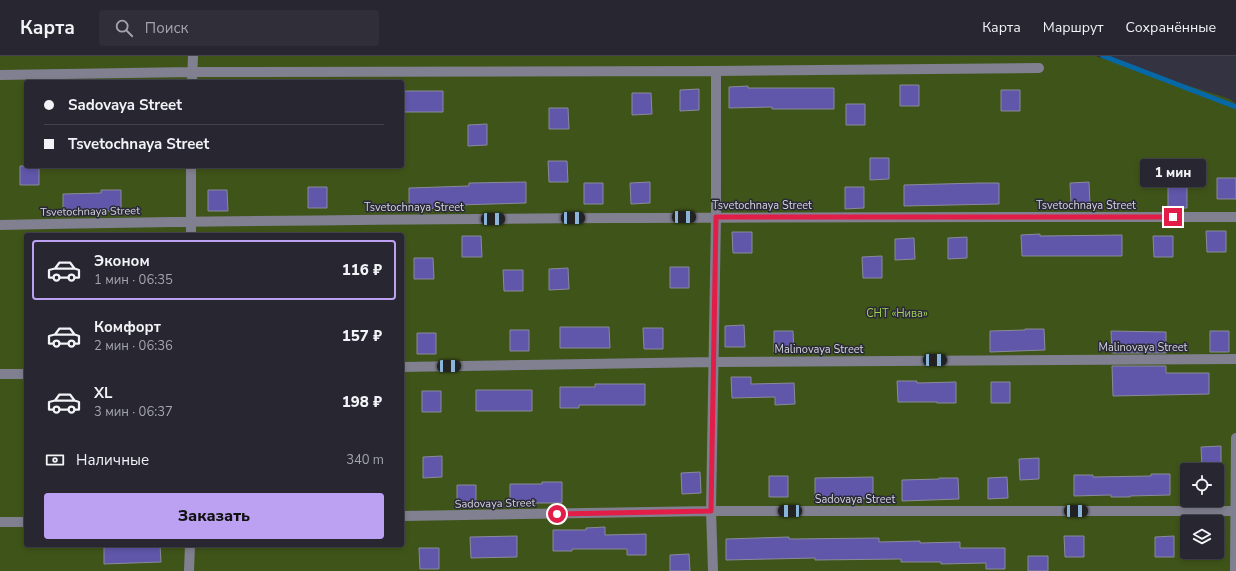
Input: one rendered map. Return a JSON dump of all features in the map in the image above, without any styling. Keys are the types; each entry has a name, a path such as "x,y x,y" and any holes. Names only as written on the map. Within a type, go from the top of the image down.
{"street":[{"path":"192,77 193,56"},
{"path":"0,75 192,77 1039,68"},
{"path":"713,571 711,511 716,217 716,71"},
{"path":"191,168 191,233"},
{"name":"Tsvetochnaya Street","path":"0,225 191,221 716,217 1236,217"},
{"name":"Malinovaya Street","path":"404,367 713,362 1236,359"},
{"path":"0,374 24,374"},
{"path":"1236,438 1236,571"},
{"name":"Sadovaya Street","path":"404,516 711,511 1235,511"},
{"path":"0,522 24,522"},
{"path":"189,571 190,547"}],"green space":[{"name":"СНТ «Нива»","path":"0,56 1095,56 1230,99 1236,104 1236,571 0,571"}],"building":[{"path":"900,85 919,85 919,106 900,106"},
{"path":"748,86 748,88 834,88 834,109 772,109 772,107 729,108 729,87"},
{"path":"699,89 699,110 680,111 680,90"},
{"path":"1001,90 1020,90 1020,111 1001,111"},
{"path":"404,91 443,91 443,112 404,112"},
{"path":"632,93 651,93 652,114 632,115"},
{"path":"846,104 865,104 865,125 846,125"},
{"path":"549,108 568,108 569,129 549,129"},
{"path":"487,124 487,145 468,146 468,125"},
{"path":"870,158 889,158 889,179 870,180"},
{"path":"548,161 567,161 568,182 549,182"},
{"path":"20,166 24,166 24,168 39,168 39,185 20,185"},
{"path":"1217,178 1236,178 1236,199 1217,199"},
{"path":"526,182 526,203 458,205 458,208 409,209 409,188 469,186 469,183"},
{"path":"650,182 650,203 631,204 630,183"},
{"path":"1089,182 1090,204 1071,204 1070,183"},
{"path":"584,183 603,183 603,204 584,204"},
{"path":"999,183 999,204 904,206 904,185"},
{"path":"308,187 327,187 327,208 308,208"},
{"path":"845,187 864,187 864,208 845,209"},
{"path":"1168,187 1187,187 1187,208 1168,208"},
{"path":"101,190 121,190 121,211 82,211 82,215 63,215 63,194 101,193"},
{"path":"208,190 227,190 228,211 208,211"},
{"path":"1206,231 1226,231 1226,252 1207,252"},
{"path":"732,232 752,232 752,253 733,253"},
{"path":"1040,234 1040,236 1122,235 1122,256 1022,256 1021,235"},
{"path":"462,236 481,236 482,257 462,257"},
{"path":"1153,236 1173,236 1173,257 1154,257"},
{"path":"967,237 967,258 948,259 948,238"},
{"path":"914,238 915,259 895,260 895,239"},
{"path":"882,256 882,278 863,278 862,257"},
{"path":"414,258 433,258 434,279 414,279"},
{"path":"670,267 689,267 689,288 670,288"},
{"path":"568,268 569,289 549,290 549,269"},
{"path":"503,270 523,270 523,291 504,291"},
{"path":"744,325 745,347 725,347 725,326"},
{"path":"560,327 609,327 610,348 560,348"},
{"path":"643,328 663,328 663,349 644,349"},
{"path":"1044,329 1045,350 990,352 990,331"},
{"path":"510,330 529,330 529,351 510,351"},
{"path":"774,331 793,331 794,352 774,352"},
{"path":"1111,331 1166,332 1166,353 1112,353"},
{"path":"1210,331 1229,331 1229,352 1210,352"},
{"path":"417,333 436,333 436,354 417,354"},
{"path":"1112,366 1166,366 1166,373 1209,373 1209,394 1113,396"},
{"path":"731,377 751,377 751,384 794,383 795,404 775,405 775,397 732,398"},
{"path":"897,381 917,381 917,383 956,382 956,403 898,402"},
{"path":"991,382 1010,382 1010,403 991,403"},
{"path":"595,384 645,384 645,405 579,405 579,408 560,408 560,387 595,387"},
{"path":"476,390 532,390 532,411 476,411"},
{"path":"422,391 441,391 441,412 422,412"},
{"path":"1221,446 1221,463 1202,463 1201,447"},
{"path":"442,456 442,477 423,478 423,457"},
{"path":"1039,458 1039,479 1020,480 1019,459"},
{"path":"700,472 701,493 682,494 681,473"},
{"path":"1151,474 1170,474 1170,495 1130,497 1111,497 1111,495 1074,496 1074,475 1093,475 1093,477 1151,476"},
{"path":"769,476 788,476 788,497 769,497"},
{"path":"873,477 873,498 815,500 815,478"},
{"path":"1007,477 1008,498 988,499 988,478"},
{"path":"958,478 959,499 902,501 902,480"},
{"path":"542,482 562,482 562,503 529,503 529,505 510,505 510,484 542,484"},
{"path":"457,485 476,485 476,506 457,506"},
{"path":"605,527 605,535 646,534 646,555 627,555 627,549 572,549 572,551 553,551 553,530 586,530 586,528"},
{"path":"517,536 517,557 471,558 470,537"},
{"path":"1064,536 1084,536 1084,557 1065,557"},
{"path":"1174,536 1174,557 1155,557 1155,537"},
{"path":"789,537 789,539 879,538 879,542 960,542 960,548 1005,548 1005,569 986,569 986,563 941,564 941,562 901,562 901,559 815,560 815,558 726,560 726,539"},
{"path":"104,547 160,547 161,562 104,564"},
{"path":"419,548 439,548 439,569 420,569"},
{"path":"689,554 690,571 670,571 670,555"},
{"path":"1028,556 1048,556 1048,571 1028,571"}],"waterway":[{"path":"1103,56 1236,107"}],"route":[{"path":"557,514 711,511 716,217 1173,217"}]}
